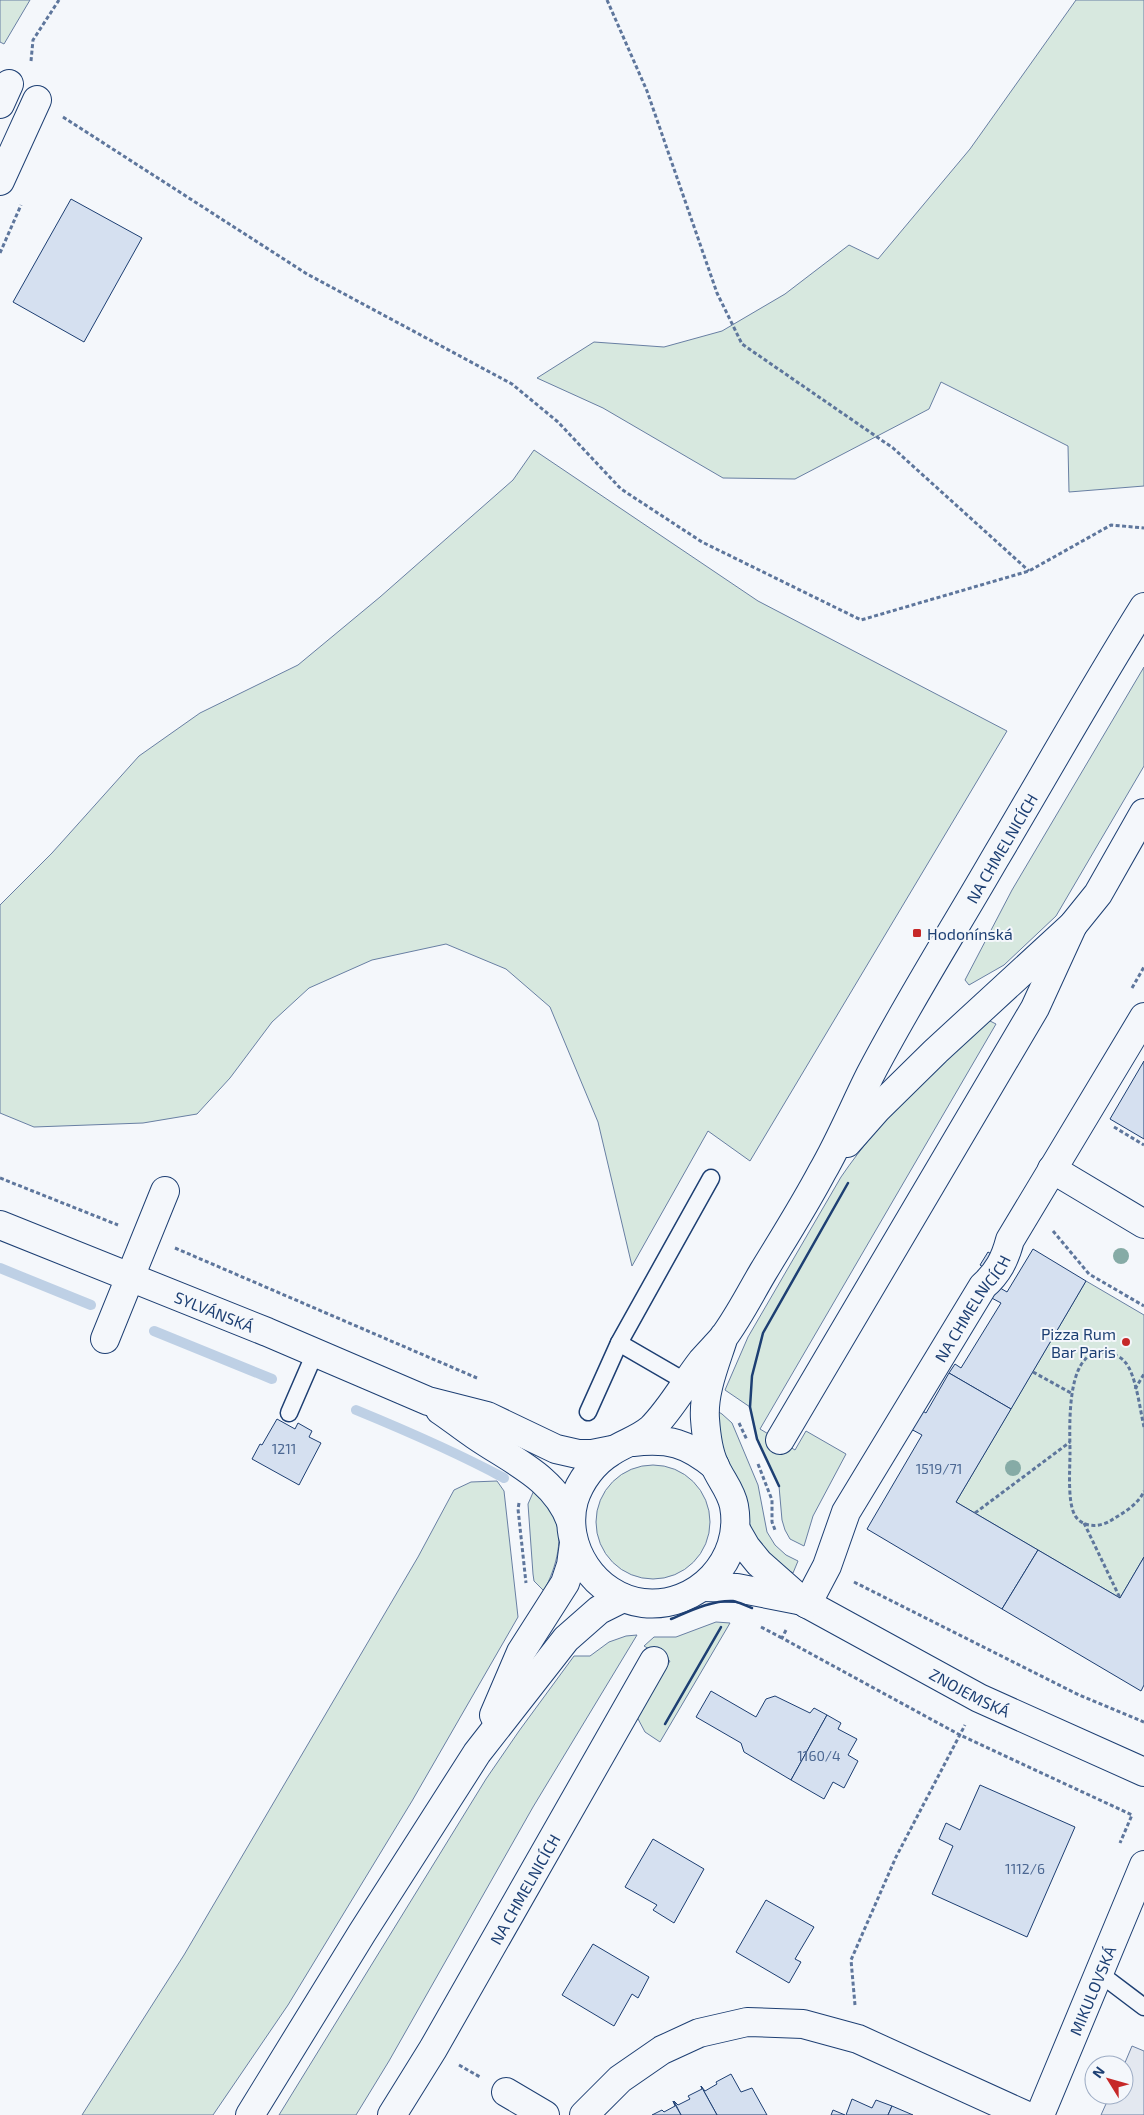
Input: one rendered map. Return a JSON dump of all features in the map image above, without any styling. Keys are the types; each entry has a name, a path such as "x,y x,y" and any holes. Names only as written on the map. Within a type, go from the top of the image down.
{"street":[{"path":"0,181 37,100"},
{"name":"NA CHMELNICÍCH","path":"477,1752 521,1652 565,1583 571,1565 574,1501 582,1482 595,1464 647,1432 663,1416 701,1363 724,1336 823,1171 871,1074 916,994 1144,607"},
{"name":"NA CHMELNICÍCH","path":"823,1171 877,1109 936,1050 1073,925 1098,894 1144,813"},
{"name":"NA CHMELNICÍCH","path":"780,1440 1035,1008 1073,925"},
{"name":"NA CHMELNICÍCH","path":"804,1603 827,1566 846,1512 982,1286 994,1276 1006,1256 1010,1240 1144,1017"},
{"path":"1052,1169 1144,1224"},
{"path":"105,1339 165,1191"},
{"name":"SYLVÁNSKÁ","path":"0,1225 315,1352 428,1401 487,1416 556,1449 578,1454 592,1454 623,1446"},
{"name":"NA CHMELNICÍCH","path":"573,1533 582,1562 595,1579 608,1590 623,1598 639,1603 673,1602 689,1596 716,1575 725,1561 735,1528 734,1506 727,1484 715,1466 709,1447 704,1415 708,1386 724,1336"},
{"name":"SYLVÁNSKÁ","path":"428,1401 476,1435 513,1458 545,1483 566,1506 573,1533"},
{"name":"NA CHMELNICÍCH","path":"623,1446 655,1440 677,1443 697,1451 715,1466"},
{"name":"ZNOJEMSKÁ","path":"735,1528 746,1547 759,1563 804,1603 979,1698 1144,1772"},
{"name":"ZNOJEMSKÁ","path":"703,1587 737,1588 804,1603"},
{"name":"NA CHMELNICÍCH","path":"250,2115 362,1933 477,1752 566,1640 583,1622 599,1610 623,1598"},
{"name":"NA CHMELNICÍCH","path":"392,2115 433,2049 654,1661"},
{"name":"MIKULOVSKÁ","path":"1040,2115 1144,1865"},
{"path":"584,2115 620,2079 662,2050 699,2033 746,2022 803,2024 858,2039 1025,2115"},
{"path":"506,2092 545,2115"}],"lane":[{"path":"588,1412 619,1343 711,1178"},
{"path":"619,1343 688,1382"},
{"path":"289,1413 315,1352"},
{"path":"1099,1973 1144,2007"}],"path":[{"path":"30,67 33,40 59,0"},
{"path":"607,0 647,91 717,293 742,344 893,448 1029,571"},
{"path":"60,115 307,274 512,384 558,422 620,489 702,542 861,620 1029,571 1111,526 1144,528"},
{"path":"0,1178 147,1236 482,1380"},
{"path":"1090,1274 1144,1306"},
{"path":"1144,1427 1130,1371 1125,1362 1111,1354 1101,1352 1092,1355 1076,1374 1071,1393 1072,1510 1076,1517 1091,1526 1109,1522 1132,1507 1144,1491"},
{"path":"1033,1372 1071,1393"},
{"path":"1135,1389 1144,1374"},
{"path":"975,1513 1070,1442"},
{"path":"1084,1523 1120,1598"},
{"path":"827,1566 1079,1695 1144,1722"},
{"path":"804,1603 782,1638 960,1735 1132,1816 1116,1852"},
{"path":"858,2039 851,1960 896,1856 979,1698"}],"shaded area":[{"path":"0,0 30,0 4,44 0,42"},
{"path":"1076,0 1144,0 1144,486 1069,492 1068,446 941,382 929,409 795,479 723,478 603,408 537,378 594,342 664,347 722,331 785,294 849,245 878,259 970,149"},
{"path":"534,450 758,601 1007,731 750,1161 708,1131 632,1266 598,1122 550,1007 506,969 446,944 372,960 309,988 272,1022 230,1078 197,1114 143,1123 34,1127 0,1113 0,905 52,853 139,756 200,713 298,665 380,597 513,480"},
{"path":"1144,667 1144,766 1056,916 1004,965 969,985 965,980 1012,890"},
{"path":"988,1020 996,1024 760,1429 795,1450 806,1431 846,1454 813,1516 804,1546 790,1539 785,1530 782,1520 779,1486 757,1439 750,1407 725,1390 748,1337 841,1177 891,1114 948,1056"},
{"path":"1086,1281 1144,1315 1144,1557 1120,1598 956,1502"},
{"path":"717,1411 732,1423 758,1485 767,1532 775,1545 786,1555 798,1561 793,1573 774,1562 753,1533 722,1451"},
{"path":"653,1465 675,1470 693,1482 705,1500 710,1522 705,1544 693,1562 675,1574 653,1579 631,1574 613,1562 601,1544 596,1522 601,1500 613,1482 631,1470"},
{"path":"497,1481 504,1491 518,1617 412,1801 288,2005 213,2115 82,2115 184,1955 418,1557 454,1490 471,1482"},
{"path":"535,1488 552,1511 556,1521 559,1541 552,1572 544,1591 534,1581 533,1574 528,1504"},
{"path":"716,1622 730,1623 660,1742 645,1732 637,1717 670,1661 644,1646 654,1637 676,1637"},
{"path":"637,1635 533,1807 389,2061 356,2115 279,2115 486,1779 574,1656 590,1656 609,1642 626,1636"},
{"path":"1132,2046 1144,2051 1144,2115 1101,2115 1106,2105 1134,2105 1134,2055 1128,2055"}],"building":[{"path":"71,199 142,238 84,342 13,302"},
{"path":"1144,1061 1144,1139 1110,1119"},
{"path":"1033,1249 1086,1281 1011,1409 949,1373 955,1364 961,1368 1001,1303 988,1296 995,1285 1007,1292"},
{"path":"988,1252 996,1257 988,1270 980,1265"},
{"path":"949,1373 1011,1409 956,1502 1038,1550 1002,1609 867,1529 922,1435 909,1428 916,1407 926,1413"},
{"path":"277,1419 295,1429 298,1423 312,1431 309,1437 321,1443 299,1485 252,1459"},
{"path":"1038,1550 1120,1598 1144,1557 1144,1685 1141,1691 1002,1609"},
{"path":"711,1691 756,1717 766,1699 775,1696 810,1713 814,1708 827,1715 791,1780 744,1752 741,1743 696,1717"},
{"path":"827,1715 841,1723 838,1729 857,1739 848,1755 858,1761 844,1788 833,1782 824,1799 791,1780"},
{"path":"980,1785 1075,1827 1027,1937 932,1894 953,1846 939,1839 946,1823 960,1830"},
{"path":"653,1839 704,1869 674,1923 653,1910 657,1905 625,1887"},
{"path":"766,1900 814,1927 795,1959 801,1962 789,1983 736,1952"},
{"path":"593,1944 649,1977 638,1998 632,1994 614,2026 562,1995"},
{"path":"731,2074 741,2092 752,2088 767,2115 717,2115 701,2086 705,2091 717,2084 716,2082"},
{"path":"701,2086 717,2115 681,2115 674,2101 678,2105 690,2099 688,2096 702,2089"},
{"path":"852,2099 872,2108 876,2100 892,2106 888,2115 846,2115"},
{"path":"673,2101 681,2115 652,2115 662,2110 664,2112 675,2106"},
{"path":"892,2106 913,2115 888,2115"},
{"path":"833,2110 845,2115 831,2115"}],"waterway":[{"path":"0,1268 91,1305"},
{"path":"154,1331 272,1379"},
{"path":"356,1410 431,1442 504,1478"}],"wall":[{"path":"779,1486 757,1439 750,1407 752,1376 763,1333 848,1183"},
{"path":"671,1619 717,1602 733,1601 752,1608"},
{"path":"665,1724 721,1627"}],"place":[{"name":"Hodonínská","path":"917,933"},
{"name":"Pizza Rum Bar Paris","path":"1126,1342"}]}
